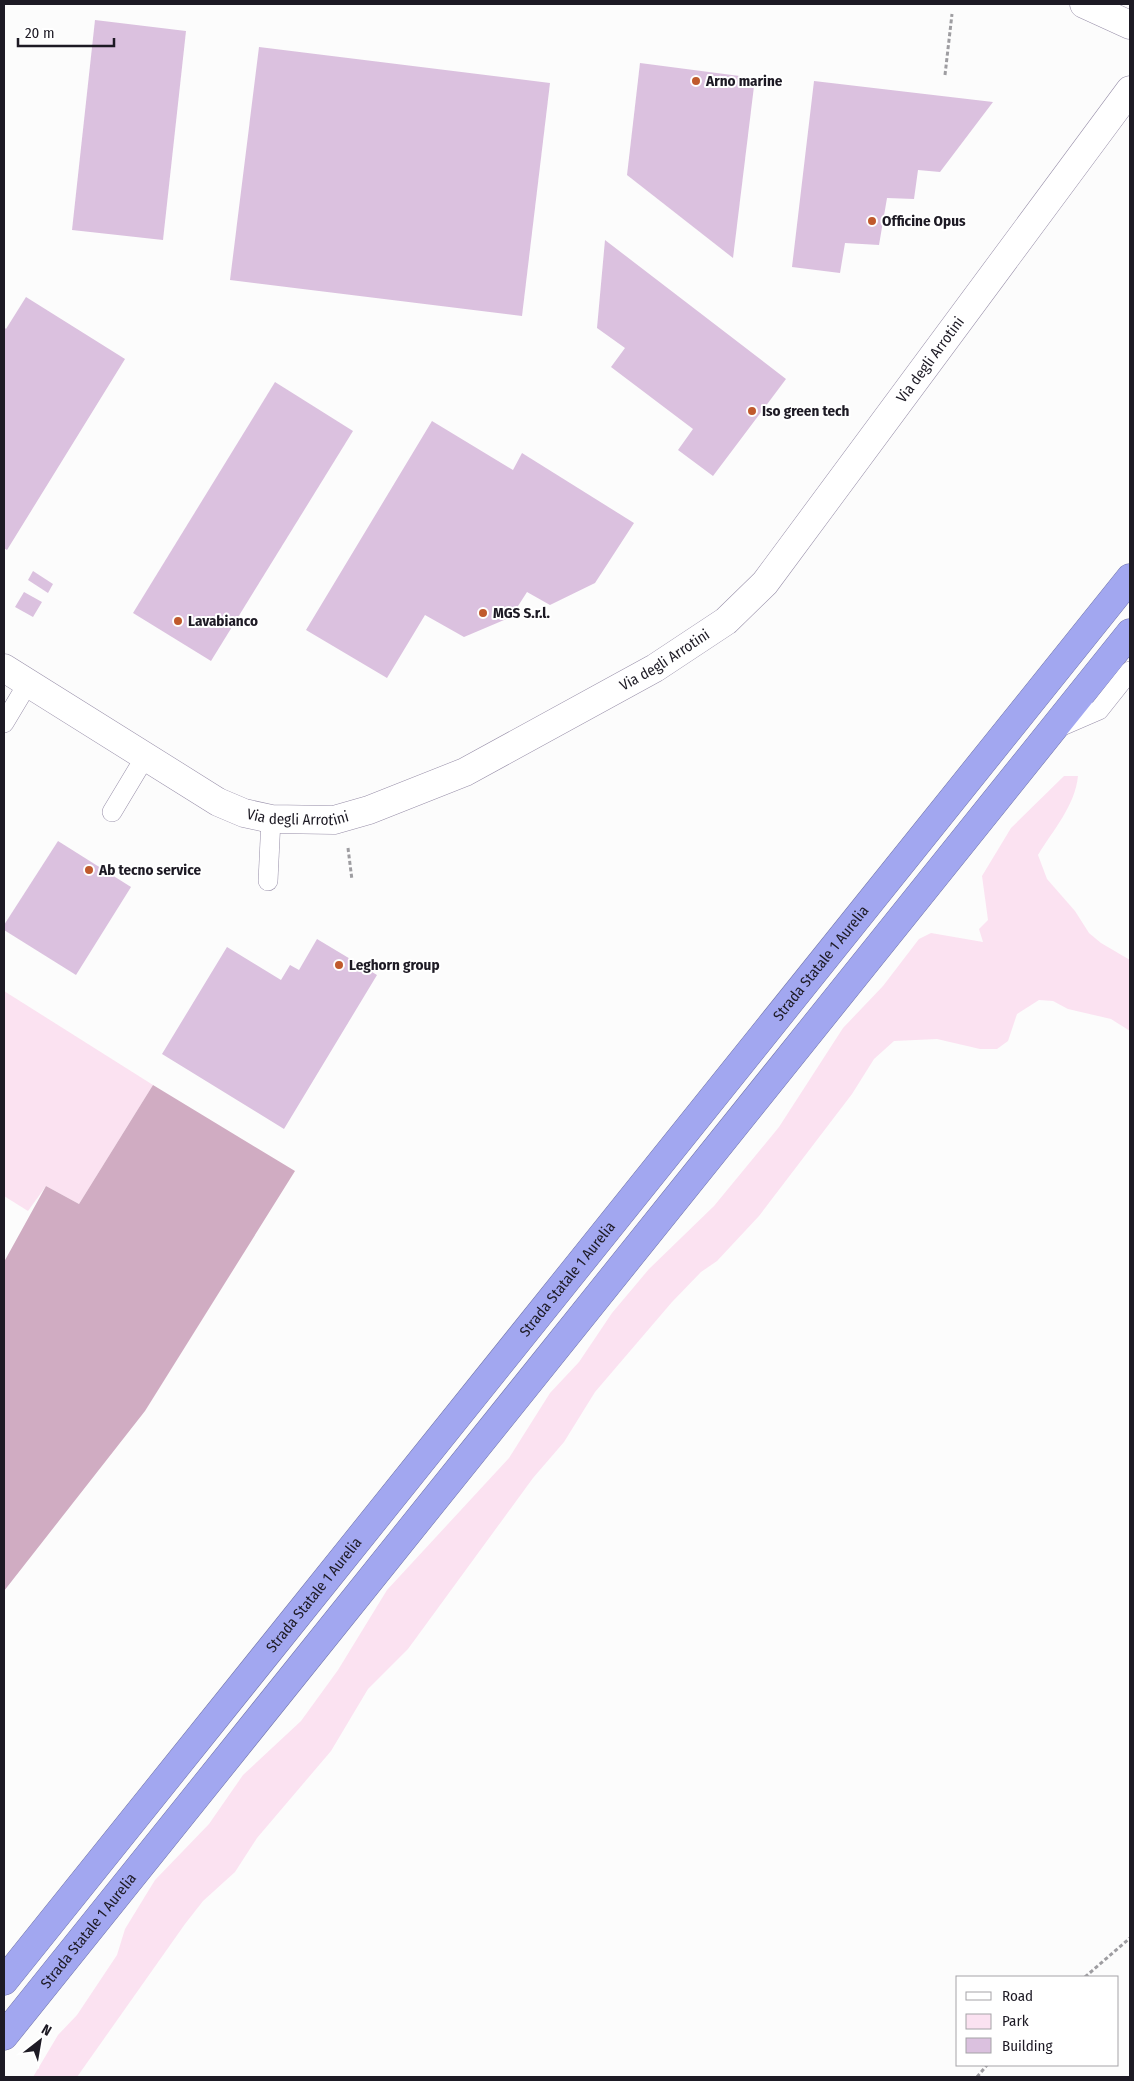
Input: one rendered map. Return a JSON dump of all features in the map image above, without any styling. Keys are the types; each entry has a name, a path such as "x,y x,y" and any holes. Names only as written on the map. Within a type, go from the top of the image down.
{"highway":[{"name":"Strada Statale 1 Aurelia","path":"4,1981 1130,578"},
{"name":"Strada Statale 1 Aurelia","path":"4,2036 1130,633"}],"street":[{"path":"1084,4 1130,25"},
{"name":"Via degli Arrotini","path":"4,668 218,802 244,813 271,819 301,821 343,818 369,810 464,772 655,668 726,621 766,583 1130,90"}],"lane":[{"path":"1052,731 1099,710 1130,671"},
{"path":"4,723 28,683"},
{"path":"112,812 145,756"},
{"path":"268,880 271,819"}],"path":[{"path":"945,75 952,14"},
{"path":"1086,1976 1130,1938"},
{"path":"977,2077 986,2066"}],"green space":[{"path":"1064,776 1078,776 1073,797 1038,855 1047,879 1075,911 1089,933 1101,943 1130,960 1130,1031 1111,1019 1068,1009 1053,1001 1039,1000 1017,1014 1008,1041 997,1049 980,1049 937,1039 894,1041 874,1059 852,1094 759,1216 717,1261 701,1272 672,1302 595,1392 564,1442 533,1478 408,1649 368,1689 331,1751 257,1838 235,1872 203,1901 185,1924 77,2077 33,2077 58,2035 77,2015 117,1955 125,1929 155,1880 209,1824 243,1775 301,1721 338,1670 387,1590 509,1458 550,1393 579,1362 612,1313 649,1269 714,1206 779,1127 843,1028 883,986 919,939 931,933 983,942 979,929 988,920 982,876 1011,828"},
{"path":"4,991 153,1085 79,1204 46,1186 28,1211 4,1196"}],"shaded area":[{"path":"153,1085 295,1171 145,1411 4,1591 4,1262 46,1186 79,1204"}],"building":[{"path":"95,20 186,31 163,240 72,230"},
{"path":"259,47 550,83 522,316 230,280"},
{"path":"640,63 755,78 733,258 627,175"},
{"path":"814,81 993,102 940,172 918,170 914,199 887,198 879,245 845,243 840,273 792,267"},
{"path":"605,240 786,379 713,476 678,450 693,429 611,367 625,348 597,328"},
{"path":"26,297 125,359 7,550 4,548 4,327 6,329"},
{"path":"275,382 353,431 211,661 133,613"},
{"path":"432,421 513,470 522,453 634,523 595,583 550,605 527,592 511,617 464,637 425,615 387,678 306,630"},
{"path":"33,571 53,584 48,593 28,580"},
{"path":"24,592 42,602 33,617 15,607"},
{"path":"58,841 131,887 76,975 4,930 4,925"},
{"path":"317,939 377,975 284,1129 162,1054 227,947 281,980 290,965 299,970"}],"place":[{"name":"Arno marine","path":"696,81"},
{"name":"Officine Opus","path":"872,221"},
{"name":"Iso green tech","path":"752,411"},
{"name":"MGS S.r.l.","path":"483,613"},
{"name":"Lavabianco","path":"178,621"},
{"name":"Ab tecno service","path":"89,870"},
{"name":"Leghorn group","path":"339,965"}]}
